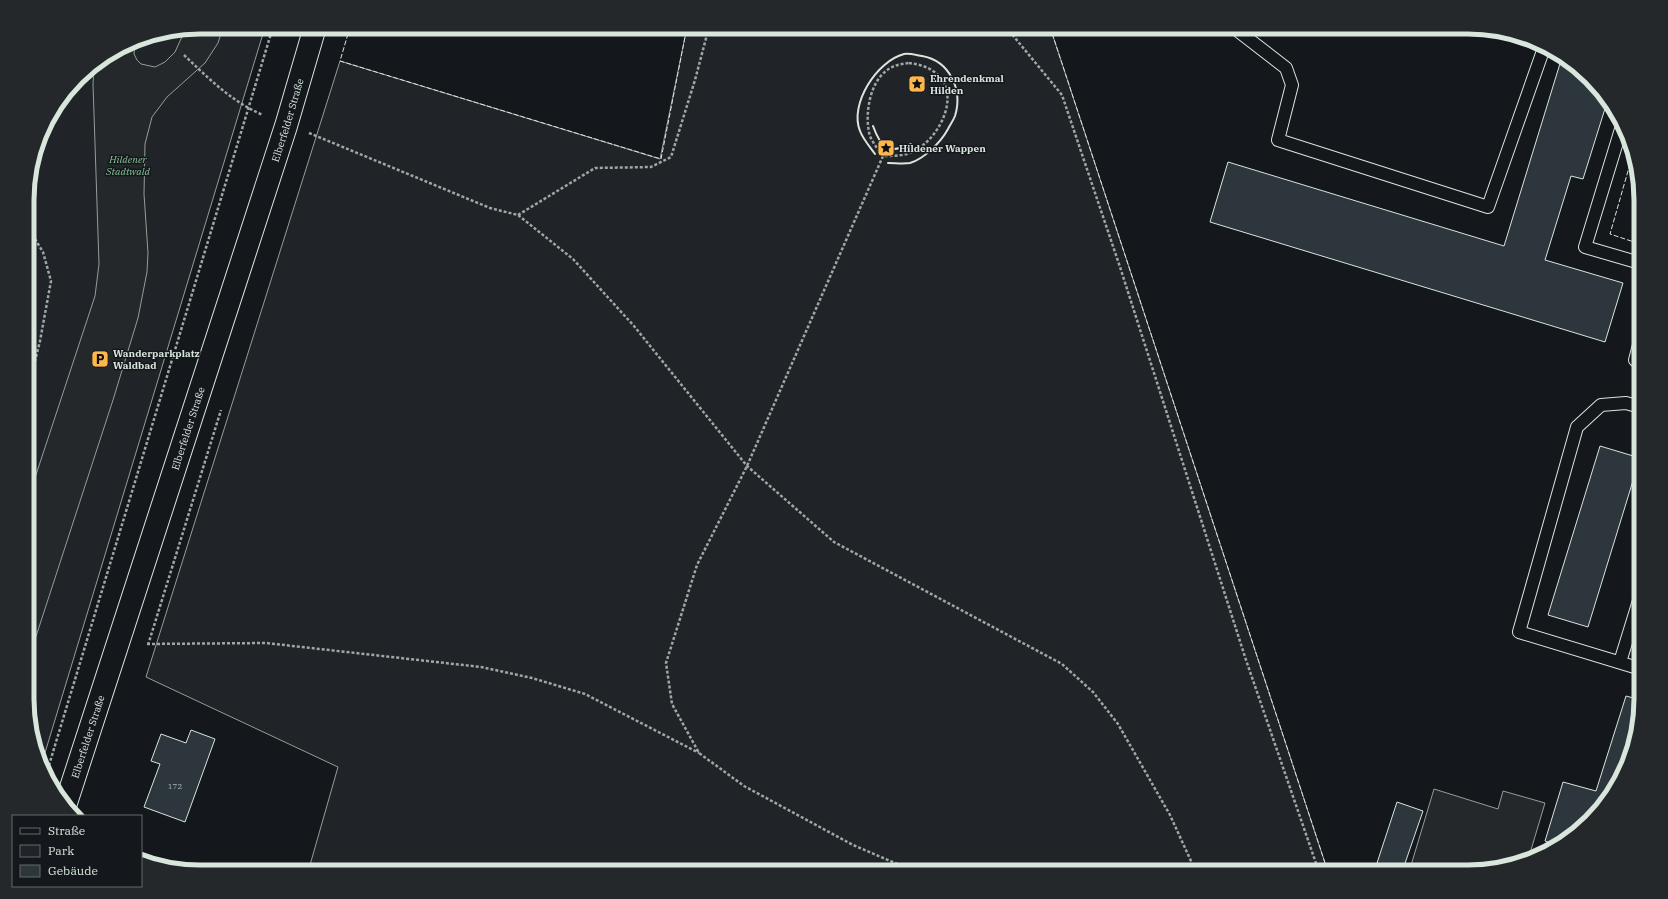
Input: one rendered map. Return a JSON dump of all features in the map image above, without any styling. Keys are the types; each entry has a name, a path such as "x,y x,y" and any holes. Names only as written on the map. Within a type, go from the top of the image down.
{"main road":[{"name":"Elberfelder Straße","path":"67,799 286,126 313,34"}],"lane":[{"path":"1242,34 1286,68 1292,85 1278,140 1488,207 1543,52"},
{"path":"1620,134 1585,247 1634,261"},
{"path":"1634,405 1626,403 1602,405 1577,427 1519,632 1634,667"},
{"path":"1620,662 1634,617"}],"path":[{"path":"49,766 271,34"},
{"path":"518,215 595,168 651,167 671,157 695,80 707,34"},
{"path":"1012,34 1062,95 1120,267 1246,660 1317,865"},
{"path":"184,55 219,88 248,109 286,126"},
{"path":"909,63 922,65 933,71 941,78 946,89 948,101 941,124 934,135 915,151 896,156 883,156 869,133 868,126 868,106 877,80 886,71 897,65 909,63"},
{"path":"308,133 490,208 518,215 572,259 629,320 747,466 834,542 1062,664 1093,692 1118,724 1170,815 1193,865"},
{"path":"699,753 672,704 666,663 698,565 747,466 883,156"},
{"path":"34,236 43,252 51,281 34,365"},
{"path":"148,644 266,643 481,667 532,678 585,694 699,753 744,786 853,845 900,865"}],"green space":[{"name":"Hildener Stadtwald","path":"263,34 44,755 37,731 34,710 34,189 37,168 43,147 56,117 68,99 91,75 117,56 147,43 179,35"},
{"path":"686,34 1052,34 1326,865 310,865 338,767 146,677 340,61 660,159"}],"shaded area":[{"name":"Wanderparkplatz Waldbad","path":"221,34 218,43 205,63 167,97 152,117 145,144 144,194 148,253 147,272 138,318 113,400 34,643 34,481 95,296 99,264 94,73 117,56 134,48 134,54 141,64 155,67 165,62 175,52 183,35"},
{"path":"1434,789 1498,809 1503,791 1545,803 1530,852 1489,864 1411,865"}],"building":[{"path":"1560,62 1577,75 1593,91 1605,107 1583,179 1571,176 1545,260 1623,283 1605,342 1210,222 1228,162 1504,246"},
{"path":"1600,446 1634,456 1634,478 1588,627 1548,615"},
{"path":"1626,696 1634,698 1631,731 1625,752 1612,782 1600,800 1577,824 1551,843 1545,841 1563,782 1596,791"},
{"path":"191,730 215,739 185,822 144,807 160,764 151,761 161,734 186,743"},
{"path":"1397,802 1423,811 1404,865 1383,865 1377,863"}],"fence":[{"path":"348,34 340,61 661,159 686,34"},
{"path":"1052,34 1326,865"},
{"path":"1630,164 1610,234 1634,242"}],"wall":[{"path":"875,154 861,134 858,120 858,109 862,97 875,74 894,58 904,54 922,56 932,59 940,64 947,70 955,87 957,106 953,120 941,139 921,158 910,163 888,163"},
{"path":"873,126 879,140 886,147 896,149 911,144"}],"place":[{"name":"Ehrendenkmal Hilden","path":"917,84"},
{"name":"Hildener Wappen","path":"886,148"},
{"name":"Wanderparkplatz Waldbad","path":"100,359"}]}
